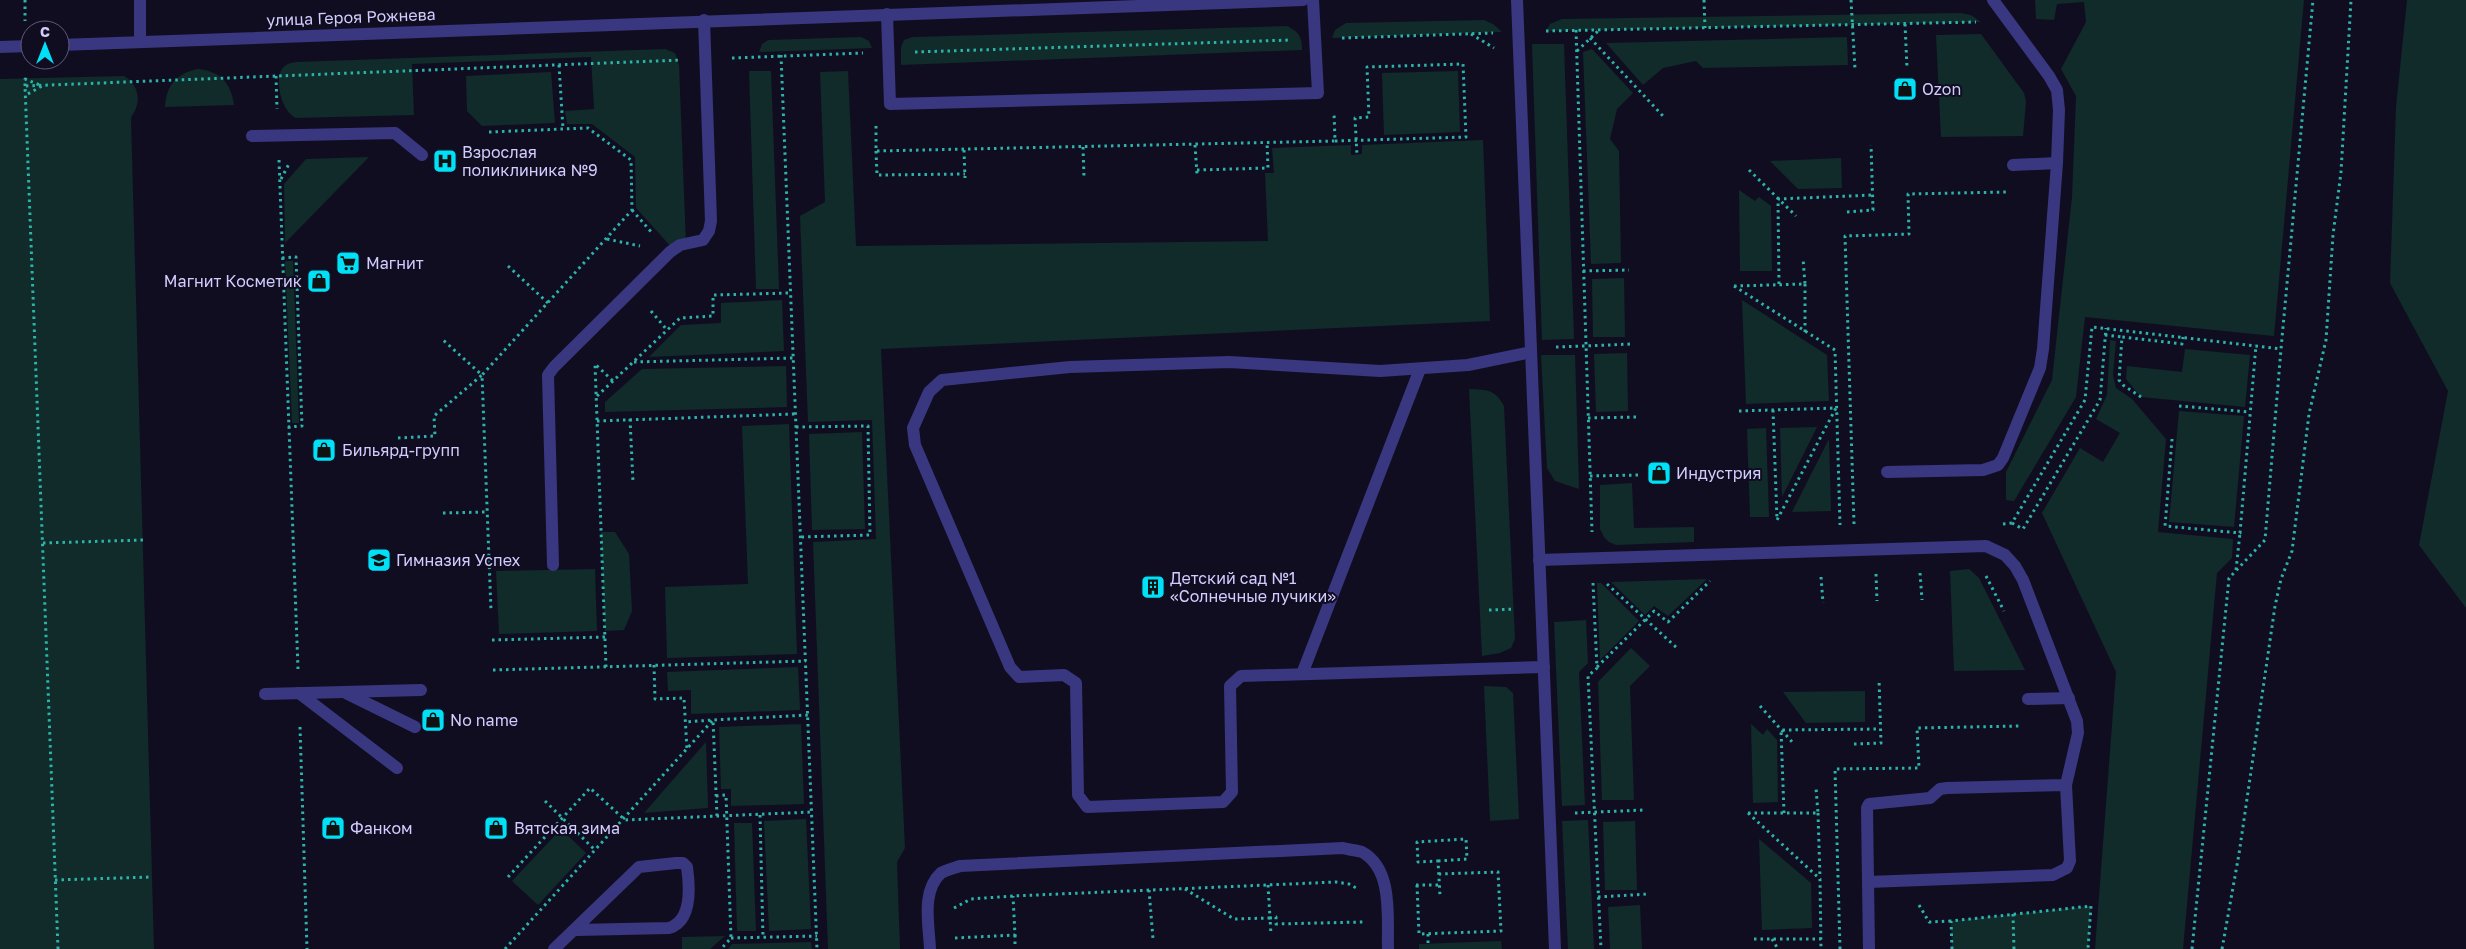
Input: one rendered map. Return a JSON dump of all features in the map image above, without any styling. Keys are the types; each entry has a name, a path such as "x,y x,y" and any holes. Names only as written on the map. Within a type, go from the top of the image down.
{"street":[{"path":"140,0 140,41"},
{"name":"улица Героя Рожнева","path":"70,44 1303,0"},
{"path":"886,14 890,104 1318,93 1313,0"},
{"path":"1517,0 1555,949"},
{"path":"1886,472 1983,470 1998,464 2040,368 2057,163 2059,110 2057,90 2049,76 1993,0"},
{"path":"553,565 548,375 670,252 680,245 703,240 709,231 712,221 704,20"},
{"path":"0,47 20,46"},
{"path":"252,136 395,133 422,155"},
{"path":"2013,165 2057,163"},
{"path":"1531,350 1468,365 1380,371 1229,362 1070,367 942,380 930,392 913,428 915,445 1010,666 1019,676 1064,675 1076,684 1078,795 1088,807 1224,802 1232,792 1230,686 1241,676 1544,667"},
{"path":"1302,674 1420,368"},
{"path":"1539,560 1986,546 2005,555 2015,566 2030,594 2077,721 2078,733 2066,785 2070,861 2067,868 2053,875 1868,882"},
{"path":"265,694 421,690"},
{"path":"344,692 415,727"},
{"path":"298,694 397,768"},
{"path":"2032,698 2069,698"},
{"path":"1869,949 1866,808 1869,804 1930,798 1940,790 1947,788 2066,785"},
{"path":"930,949 928,905 931,886 942,872 960,866 1343,848 1362,852 1377,867 1384,881 1388,949"},
{"path":"554,949 576,930 639,867 676,863 687,867 687,910 677,926 668,928 576,930"}],"path":[{"path":"25,0 25,20"},
{"path":"1704,0 1705,28"},
{"path":"1851,0 1855,69"},
{"path":"2192,949 2229,578 2265,540 2280,349 2313,0"},
{"path":"2222,949 2239,854 2275,606 2281,579 2292,551 2309,414 2326,340 2333,235 2341,172 2352,0"},
{"path":"1546,31 2009,22"},
{"path":"1904,24 1907,68"},
{"path":"1576,30 1597,668"},
{"path":"1577,51 1599,30"},
{"path":"26,86 888,52 1502,32"},
{"path":"1590,38 1663,116"},
{"path":"781,56 817,949"},
{"path":"876,152 1335,142 1356,141 1466,137 1463,64 1367,67 1369,117 1355,118 1356,141 1357,155"},
{"path":"559,65 563,129"},
{"path":"276,76 307,949"},
{"path":"42,86 25,79 58,949"},
{"path":"26,95 42,86"},
{"path":"1334,104 1335,142"},
{"path":"876,122 877,175 965,176 964,150"},
{"path":"398,438 435,436 434,416 482,375 632,210 631,160 588,128 489,132"},
{"path":"1195,145 1197,172 1268,168 1267,143"},
{"path":"1847,212 1873,210 1871,145"},
{"path":"1083,147 1084,177"},
{"path":"1749,170 1796,216"},
{"path":"1854,529 1845,236 1909,234 1908,194 2012,191"},
{"path":"1778,198 1873,195"},
{"path":"1778,198 1779,284"},
{"path":"282,258 296,258 302,426 288,427"},
{"path":"1803,258 1805,332"},
{"path":"508,266 548,303"},
{"path":"1583,271 1629,270"},
{"path":"1805,284 1734,286 1835,350 1842,550"},
{"path":"596,397 680,318 714,316 713,295 790,293"},
{"path":"651,312 667,330"},
{"path":"2012,524 2022,529 2100,400 2106,328"},
{"path":"2106,335 2182,344 2183,337"},
{"path":"2122,336 2119,380 2122,386 2141,397"},
{"path":"443,340 482,375 491,611"},
{"path":"1531,350 1633,344"},
{"path":"2236,570 2256,345"},
{"path":"633,362 793,358"},
{"path":"606,666 596,364 612,381"},
{"path":"2179,406 2250,412"},
{"path":"1739,411 1836,408"},
{"path":"1777,520 1836,408"},
{"path":"1773,410 1778,552"},
{"path":"597,421 795,414"},
{"path":"1588,418 1636,417"},
{"path":"630,419 634,482"},
{"path":"796,427 868,426 870,535 801,537"},
{"path":"2172,439 2165,526 2240,533"},
{"path":"1590,476 1639,474"},
{"path":"443,513 487,512"},
{"path":"42,543 143,540"},
{"path":"1920,566 1922,600"},
{"path":"1875,567 1877,601"},
{"path":"1821,569 1823,602"},
{"path":"1984,572 2006,614"},
{"path":"1593,577 1599,577 1678,649"},
{"path":"1601,949 1588,676 1654,611 1668,622 1712,579"},
{"path":"1489,610 1523,609"},
{"path":"492,640 605,637"},
{"path":"493,670 806,661"},
{"path":"654,665 656,699 684,698 687,751"},
{"path":"1854,744 1881,743 1879,679"},
{"path":"1840,949 1835,769 1919,768 1917,728 2037,726 2032,698"},
{"path":"1760,706 1794,744"},
{"path":"685,722 808,715"},
{"path":"505,949 625,820 714,720"},
{"path":"714,720 717,816"},
{"path":"1781,730 1880,729"},
{"path":"1781,730 1784,813"},
{"path":"508,877 590,788 625,820 812,812"},
{"path":"1816,788 1821,949"},
{"path":"716,796 726,795 731,938 721,949"},
{"path":"545,801 596,851"},
{"path":"1550,814 1644,810"},
{"path":"1818,813 1748,813 1820,878"},
{"path":"760,814 763,938"},
{"path":"1466,839 1467,859 1438,861 1418,862 1417,842 1466,839"},
{"path":"1438,861 1440,896"},
{"path":"1417,886 1419,934 1501,931 1498,872 1439,874"},
{"path":"55,880 152,877"},
{"path":"952,911 956,906 971,899 1013,896 1336,882 1349,884 1361,891"},
{"path":"1268,886 1271,935"},
{"path":"1185,889 1234,919 1276,918 1276,924 1365,922"},
{"path":"1149,890 1153,939"},
{"path":"1598,897 1648,894"},
{"path":"1013,896 1015,944"},
{"path":"1917,902 1929,922 2091,906 2088,949"},
{"path":"2013,914 2014,949"},
{"path":"1951,921 1952,949"},
{"path":"1428,934 1428,944"},
{"path":"953,938 1015,935"},
{"path":"731,938 817,936"},
{"path":"1754,939 1821,939"},
{"path":"1772,939 1778,949"}],"green space":[{"path":"2035,0 2304,0 2274,336 2085,317 2076,397 2014,501 2006,500 2006,472 2052,380 2072,197 2076,96 2061,69 2086,22 2084,2 2057,4 2054,20 2036,19"},
{"path":"2407,0 2466,0 2466,608 2419,545 2448,391 2390,283 2396,107"},
{"path":"1960,13 1971,15 1981,22 1546,31 1550,24 1562,19"},
{"path":"1484,20 1493,24 1502,32 1332,38 1335,30 1346,23"},
{"path":"1287,26 1299,35 1302,50 901,65 901,47 904,40 913,37"},
{"path":"1981,34 2024,93 2026,102 2023,136 1941,137 1936,35"},
{"path":"861,37 869,41 872,48 759,52 762,44 768,40"},
{"path":"1847,37 1848,65 1703,68 1696,61 1663,68 1643,85 1606,43"},
{"path":"1532,44 1564,44 1574,339 1542,340"},
{"path":"665,49 675,53 679,65 686,244 673,249 636,208 635,157 592,124 567,124 565,111 594,109 591,57 412,64 414,115 296,118 291,115 283,103 279,88 280,74 283,67 296,62"},
{"path":"1592,49 1633,93 1617,109 1610,139 1619,151 1621,263 1591,264 1583,52"},
{"path":"198,69 218,75 227,84 234,105 165,107 170,86 174,81 184,74"},
{"path":"749,71 771,71 779,289 756,289"},
{"path":"848,71 856,246 1268,241 1265,173 1274,173 1272,148 1351,145 1351,155 1362,154 1362,145 1483,140 1490,321 881,349 905,848 897,862 900,949 828,949 813,542 876,539 872,420 808,422 800,216 825,202 820,72"},
{"path":"1458,71 1460,132 1384,135 1382,73"},
{"path":"551,72 555,123 482,126 467,111 466,76"},
{"path":"124,76 134,85 138,98 136,109 131,119 154,949 0,949 0,79"},
{"path":"369,157 285,243 284,184 306,159"},
{"path":"1841,158 1842,188 1798,189 1770,161"},
{"path":"1739,190 1755,201 1759,197 1771,206 1772,271 1740,271"},
{"path":"285,261 293,261 299,423 292,423"},
{"path":"1624,278 1625,337 1593,337 1592,279"},
{"path":"782,300 784,351 649,357 681,325 721,323 721,303"},
{"path":"1742,300 1827,355 1829,401 1746,404"},
{"path":"2110,340 2116,341 2113,375 2116,388 2132,399 2166,439 2158,532 2233,539 2232,558 2217,573 2183,949 2095,949 2116,672 2042,513 2080,448 2103,462 2120,433 2096,419 2107,395"},
{"path":"2185,349 2250,355 2245,407 2141,397 2126,379 2127,366 2182,372"},
{"path":"1627,353 1628,411 1596,412 1594,354"},
{"path":"1541,355 1575,355 1579,489 1555,481 1547,468"},
{"path":"786,366 787,407 605,412 605,402 642,369"},
{"path":"1469,389 1494,393 1504,406 1515,639 1511,648 1500,653 1482,656"},
{"path":"2179,411 2244,416 2234,527 2169,522"},
{"path":"789,424 797,654 667,658 665,587 748,584 742,426"},
{"path":"1817,427 1782,497 1780,428"},
{"path":"1766,428 1769,517 1750,517 1747,429"},
{"path":"862,432 865,529 812,530 809,434"},
{"path":"1829,439 1831,511 1792,512"},
{"path":"1632,483 1634,528 1694,527 1694,542 1616,545 1609,542 1600,529 1600,485"},
{"path":"601,532 615,532 629,554 632,611 624,630 605,631"},
{"path":"595,569 597,631 499,634 496,571"},
{"path":"1969,569 1979,578 2025,670 1954,671 1950,571"},
{"path":"1707,579 1668,616 1654,606 1645,615 1611,582"},
{"path":"1597,583 1601,583 1639,621 1600,660"},
{"path":"1586,620 1588,663 1579,672 1585,805 1562,806 1554,622"},
{"path":"1631,648 1650,666 1630,686 1634,800 1602,800 1598,682"},
{"path":"798,667 800,710 691,714 691,690 668,691 667,672"},
{"path":"1484,686 1506,687 1513,693 1519,819 1490,821"},
{"path":"1865,691 1865,722 1806,723 1783,692"},
{"path":"801,724 804,804 731,806 731,789 721,789 719,727"},
{"path":"1751,724 1763,735 1767,729 1777,740 1778,802 1753,803"},
{"path":"706,742 708,808 644,813"},
{"path":"806,819 811,929 769,931 764,821"},
{"path":"1588,820 1594,949 1568,949 1562,821"},
{"path":"1635,821 1637,890 1605,890 1603,822"},
{"path":"734,823 752,823 756,931 737,931"},
{"path":"561,829 586,853 538,905 512,881"},
{"path":"1759,839 1811,883 1812,928 1762,930"},
{"path":"1640,905 1642,949 1610,949 1608,907"},
{"path":"2091,906 2088,949 1952,949 1951,921"},
{"path":"725,936 710,949 682,949 682,937"},
{"path":"1501,941 1502,949 1419,949 1419,944"},
{"path":"811,942 812,949 728,949 732,944"}],"place":[{"name":"Ozon","path":"1905,89"},
{"name":"Взрослая поликлиника №9","path":"445,161"},
{"name":"Магнит","path":"348,263"},
{"name":"Магнит Косметик","path":"319,281"},
{"name":"Бильярд-групп","path":"324,450"},
{"name":"Индустрия","path":"1659,473"},
{"name":"Гимназия Успех","path":"379,560"},
{"name":"Детский сад №1 «Солнечные лучики»","path":"1153,587"},
{"name":"No name","path":"433,720"},
{"name":"Фанком","path":"333,828"},
{"name":"Вятская зима","path":"496,828"}]}
